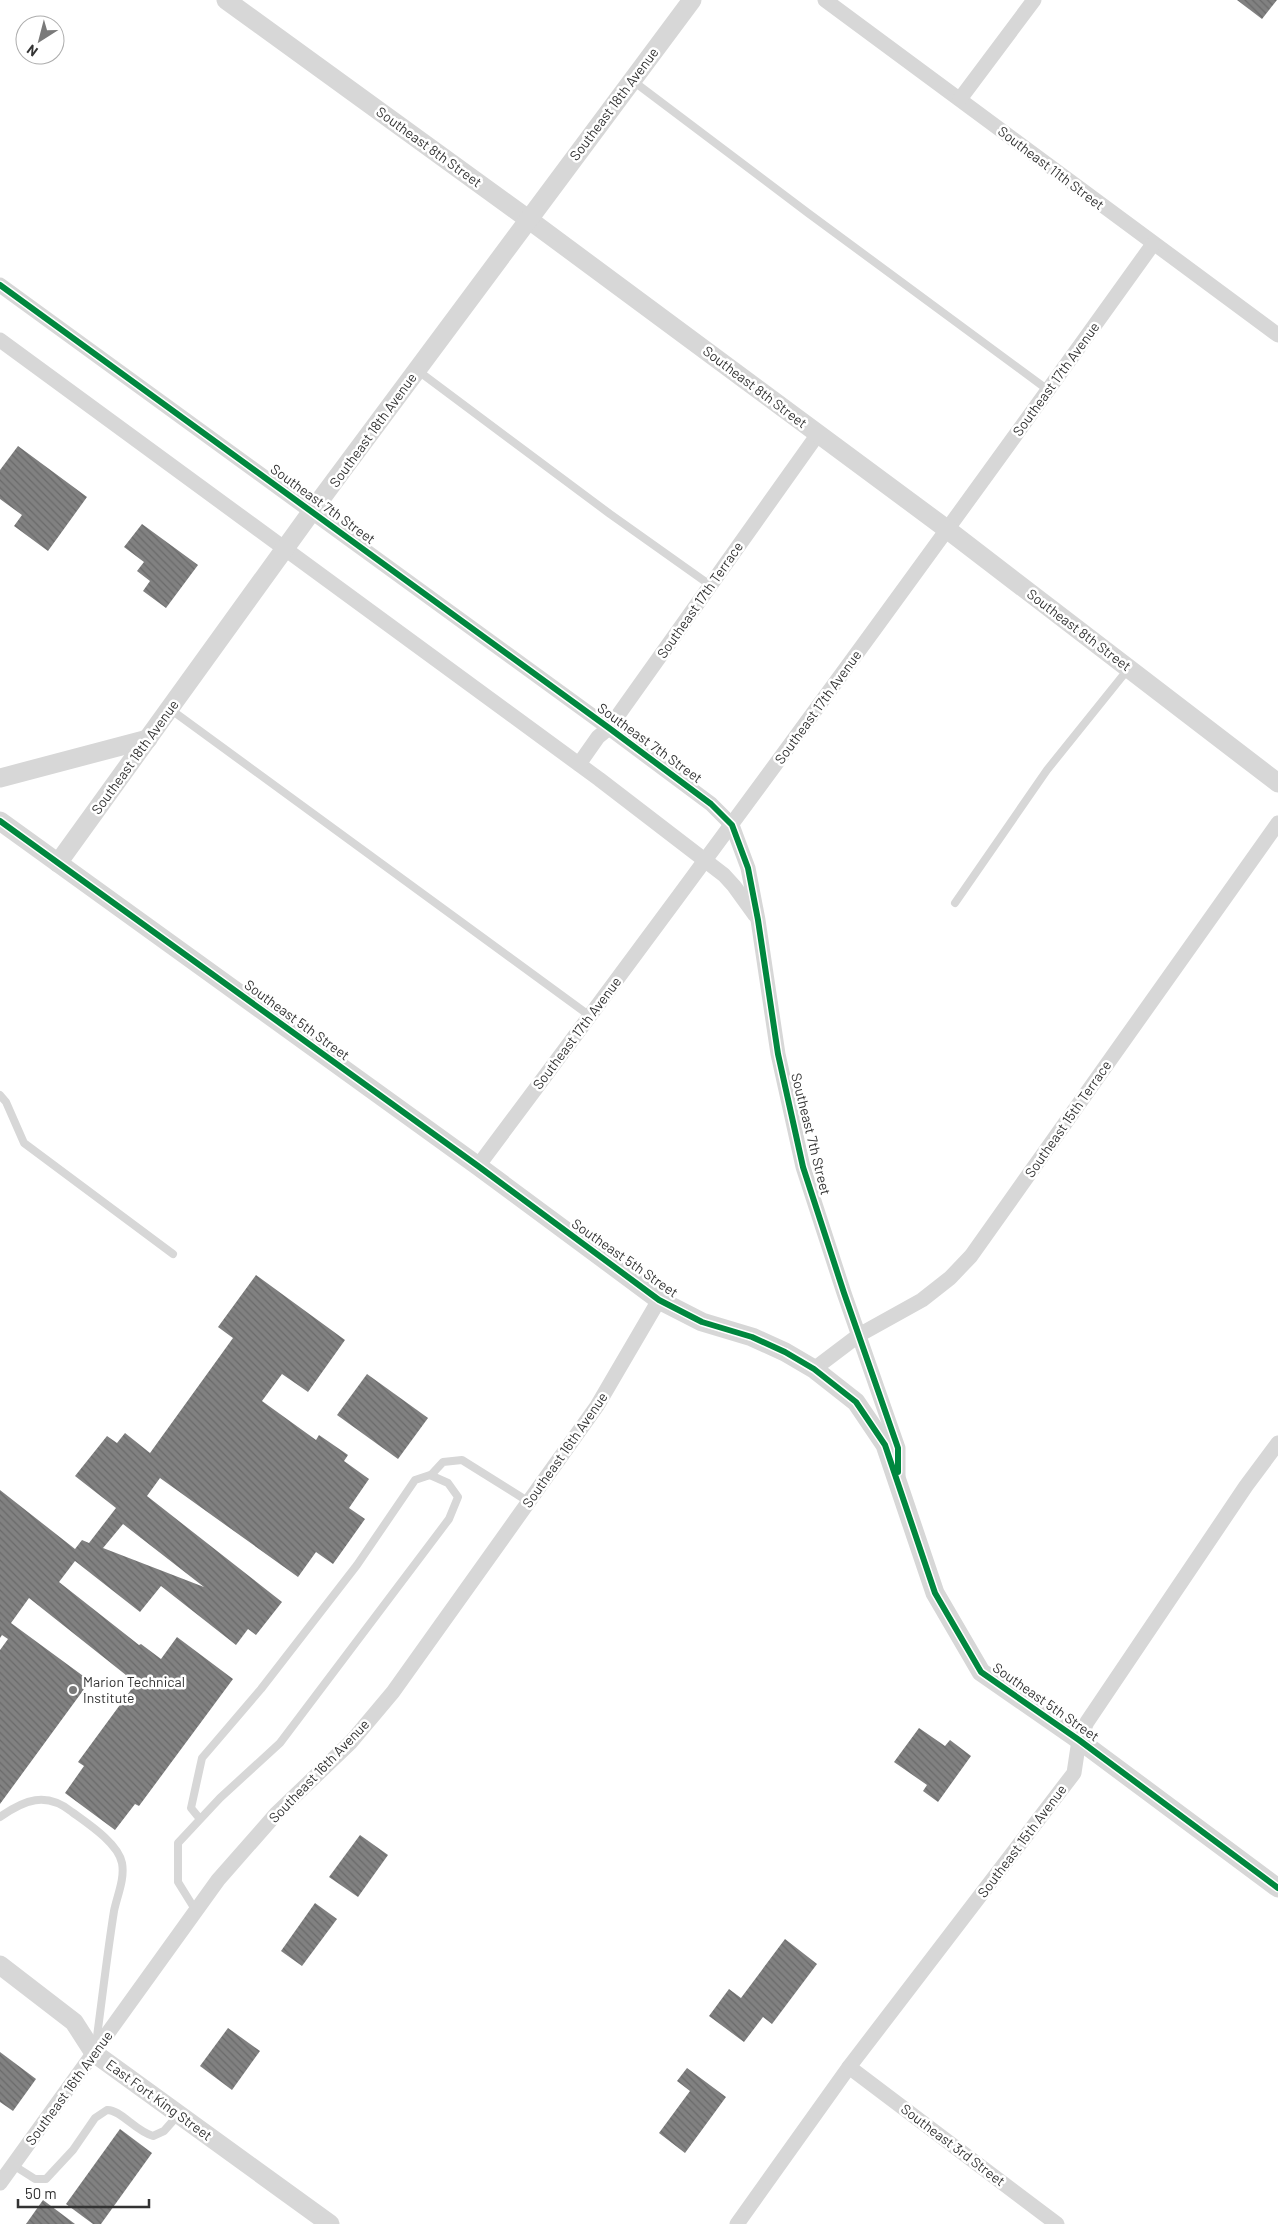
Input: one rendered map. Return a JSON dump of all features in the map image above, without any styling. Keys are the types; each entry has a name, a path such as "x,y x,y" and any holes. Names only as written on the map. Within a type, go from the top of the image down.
{"street":[{"name":"Southeast 8th Street","path":"226,0 528,219 948,530 1278,783"},
{"name":"Southeast 18th Avenue","path":"58,863 312,512 692,0"},
{"name":"Southeast 11th Street","path":"825,0 1278,335"},
{"path":"960,100 1034,0"},
{"name":"Southeast 17th Avenue","path":"478,1166 732,825 948,530 1153,244"},
{"name":"Southeast 7th Street","path":"0,285 609,728 711,804 732,825 748,868 758,920 778,1054 803,1167 898,1448 898,1482"},
{"name":"Southeast 7th Street","path":"0,340 286,548 706,860 734,886 758,920"},
{"name":"Southeast 17th Terrace","path":"579,764 598,737 609,728 818,434"},
{"path":"0,778 148,740"},
{"name":"Southeast 5th Street","path":"0,821 478,1166 659,1300 702,1322 752,1337 785,1352 814,1368 856,1402 885,1445 935,1593 982,1672 1080,1740 1278,1888"},
{"name":"Southeast 15th Terrace","path":"814,1368 859,1336 922,1300 950,1278 971,1256 1278,823"},
{"name":"Southeast 16th Avenue","path":"0,2183 218,1880 276,1814 351,1742 393,1692 597,1406 659,1300"},
{"name":"Southeast 15th Avenue","path":"737,2224 849,2067 1074,1773 1080,1740 1087,1722 1122,1667 1278,1442"},
{"name":"East Fort King Street","path":"0,1965 74,2022 94,2053 330,2224"},
{"name":"Southeast 3rd Street","path":"849,2067 1057,2224"}],"lane":[{"path":"632,80 1048,390"},
{"path":"417,370 610,514 710,584"},
{"path":"955,903 1047,770 1129,668"},
{"path":"170,709 590,1016"},
{"path":"0,1095 6,1102 24,1143 173,1254"},
{"path":"200,1820 191,1808 202,1758 261,1689 357,1565 415,1480 431,1475 443,1462 462,1460 529,1502"},
{"path":"196,1911 178,1882 178,1843 220,1798 280,1743 449,1519 458,1497 448,1484 431,1475"},
{"path":"0,1818 21,1803 45,1800 62,1804 110,1842 122,1861 122,1877 115,1909 94,2053"},
{"path":"13,2165 35,2179 46,2179 73,2150 95,2118 107,2110 116,2112 136,2129 153,2136 164,2131 179,2114"}],"building":[{"path":"1237,0 1277,0 1262,19"},
{"path":"18,446 87,497 48,551 14,526 22,515 0,499 0,470"},
{"path":"142,524 198,565 166,608 143,591 150,581 137,571 144,562 124,547"},
{"path":"256,1275 345,1340 308,1392 282,1374 262,1401 316,1440 319,1435 348,1455 344,1461 369,1479 349,1508 365,1519 333,1564 316,1552 298,1577 160,1478 147,1496 282,1602 256,1635 248,1629 236,1645 161,1586 140,1612 75,1561 59,1582 139,1645 141,1644 161,1659 177,1637 233,1679 139,1806 135,1804 115,1830 65,1793 84,1766 78,1762 136,1683 29,1598 11,1623 90,1681 0,1804 0,1650 8,1639 2,1635 0,1638 0,1490 75,1549 82,1540 89,1543 116,1508 75,1476 107,1436 117,1443 125,1433 150,1453 233,1338 218,1327","holes":["123,1524 204,1587 103,1548"]},
{"path":"367,1374 428,1418 398,1459 337,1415"},
{"path":"919,1728 945,1746 950,1740 971,1756 938,1802 923,1791 927,1785 894,1762"},
{"path":"360,1835 388,1855 358,1897 329,1877"},
{"path":"315,1903 337,1919 302,1966 281,1951"},
{"path":"785,1939 817,1964 772,2024 763,2017 744,2042 709,2016 729,1989 741,1998"},
{"path":"228,2028 260,2051 232,2090 200,2066"},
{"path":"0,2052 36,2079 13,2111 0,2102"},
{"path":"687,2068 726,2097 685,2153 659,2133 690,2091 677,2081"},
{"path":"120,2129 152,2153 101,2224 93,2224 66,2204"},
{"path":"43,2200 75,2224 26,2224"}],"cycle path":[{"path":"0,285 609,728 711,804 732,825 748,868 758,920 778,1054 803,1167 844,1293 898,1448 898,1472"},
{"path":"0,821 478,1166 659,1300 702,1322 752,1337 785,1352 814,1369 856,1402 885,1445 935,1593 981,1672 1079,1740 1278,1888"}],"place":[{"name":"Marion Technical Institute","path":"73,1690"}]}
